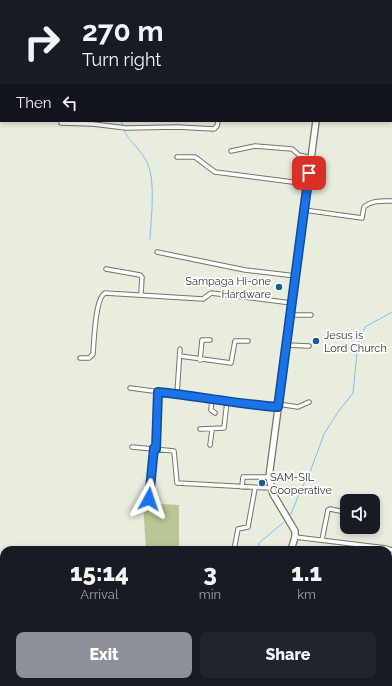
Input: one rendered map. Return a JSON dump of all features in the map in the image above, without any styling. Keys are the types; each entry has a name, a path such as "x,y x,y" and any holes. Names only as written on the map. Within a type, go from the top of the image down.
{"main road":[{"path":"292,546 295,537 294,528 270,488 269,477 286,345 293,315 292,303 316,122"}],"street":[{"path":"61,123 94,122 114,127 214,129 217,126 218,122"},
{"path":"231,151 255,146 292,149 299,155 311,158"},
{"path":"178,157 195,157 216,172 308,184"},
{"path":"304,210 362,218 364,206 367,204 381,201 392,201"},
{"path":"157,252 245,270 296,276"},
{"path":"106,269 140,275 141,294"},
{"path":"80,358 89,358 93,354 97,312 102,294 141,294 203,298 211,293 292,303"},
{"path":"293,315 311,315"},
{"path":"200,360 202,340 210,340"},
{"path":"180,356 200,360 231,363 235,341 248,341"},
{"path":"286,345 309,346"},
{"path":"177,394 180,348"},
{"path":"130,388 227,401 298,407 309,402"},
{"path":"149,499 155,449 158,392"},
{"path":"212,398 211,410 216,413"},
{"path":"200,429 212,430 224,428 227,401"},
{"path":"210,445 212,430"},
{"path":"132,447 174,451 177,483 270,488"},
{"path":"242,487 243,477 269,477"},
{"path":"235,546 238,529 248,527 255,488"},
{"path":"322,540 328,510 340,511"},
{"path":"295,537 370,546"}],"green space":[{"path":"143,503 179,505 179,546 146,546"}],"waterway":[{"path":"124,130 128,138 147,162 150,170 152,189 150,239"},
{"path":"291,514 301,489 309,475 324,434 338,412 353,393 358,343 365,327 392,312"},
{"path":"259,546 259,543 284,522"}],"place":[{"name":"Sampaga Hi-one Hardware","path":"279,287"},
{"name":"Jesus is Lord Church","path":"316,341"},
{"name":"SAM-SIL Cooperative","path":"262,483"}],"route":[{"path":"149,499 154,448 156,449 158,392 195,395 254,405 278,407 309,173"}]}
